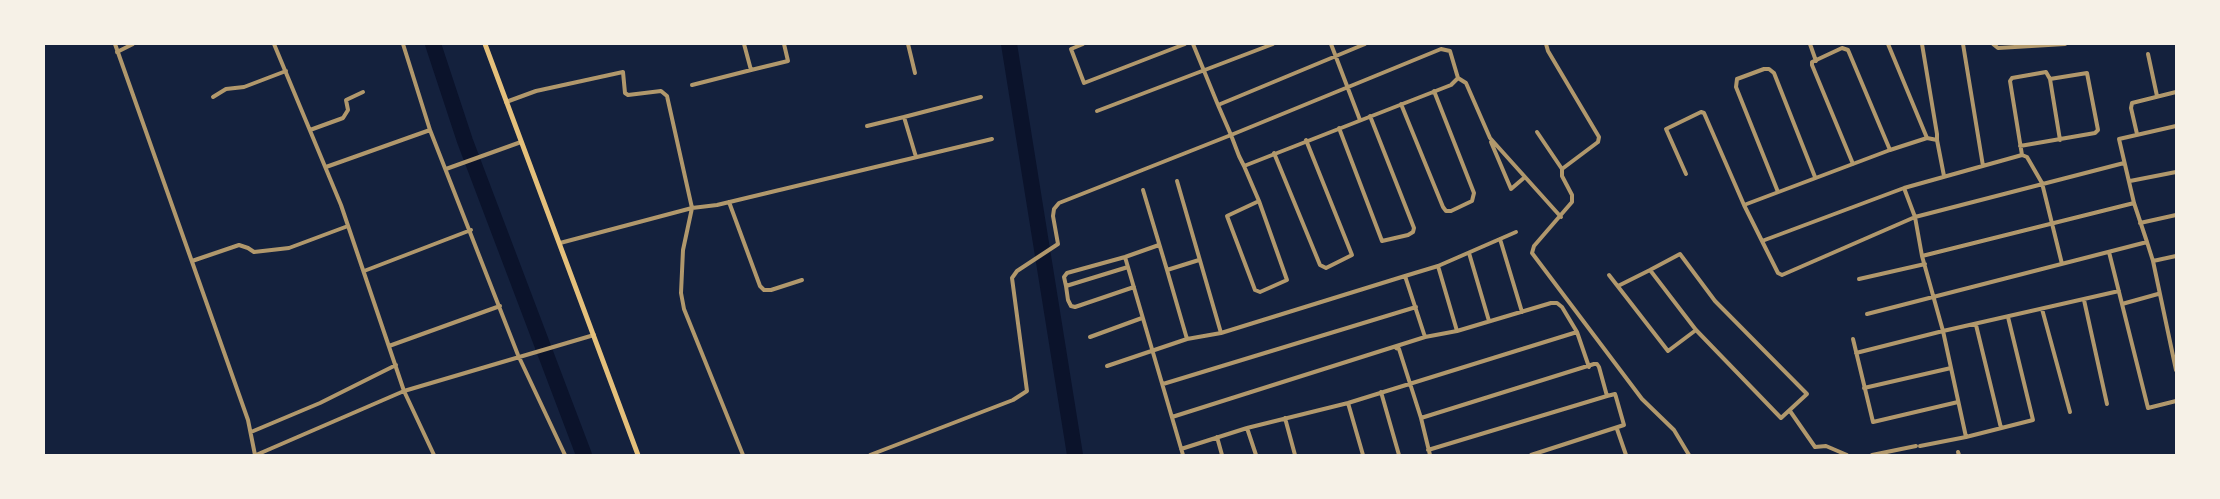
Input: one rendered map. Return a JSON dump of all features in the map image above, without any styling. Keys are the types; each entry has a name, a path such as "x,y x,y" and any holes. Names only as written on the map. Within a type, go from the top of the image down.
{"main road":[{"path":"485,44 638,455"}],"street":[{"path":"115,44 251,432 256,455 404,391 518,355 594,334"},
{"path":"117,52 133,44"},
{"path":"274,44 326,167 364,271 404,391 434,455"},
{"path":"403,44 430,130 471,230 518,355 565,455"},
{"path":"744,44 750,70"},
{"path":"692,85 788,61 784,44"},
{"path":"908,44 915,73"},
{"path":"1083,44 1071,49 1084,83 1185,44"},
{"path":"1193,44 1259,201 1287,280 1260,292 1256,290 1227,216 1259,201"},
{"path":"1096,111 1273,44"},
{"path":"1331,44 1360,120"},
{"path":"1218,105 1365,44"},
{"path":"1546,44 1548,51 1600,138 1598,142 1562,169"},
{"path":"1810,44 1816,60"},
{"path":"1888,44 1927,138"},
{"path":"1922,44 1944,176"},
{"path":"1962,44 1983,166"},
{"path":"1993,44 1998,48 2029,44 2065,44"},
{"path":"1852,164 1812,65 1812,62 1842,48 1848,50 1890,150"},
{"path":"870,455 1013,400 1027,391 1028,384 1012,278 1017,271 1056,246 1058,241 1054,226 1054,209 1059,203 1441,49 1450,51 1458,78 1466,82 1511,189 1525,177"},
{"path":"2148,54 2157,96"},
{"path":"1778,192 1736,87 1735,81 1737,79 1764,69 1769,69 1774,73 1815,177"},
{"path":"213,97 226,89 244,87 286,71"},
{"path":"506,102 536,91 623,72 625,93 628,95 661,91 665,93 692,208 683,250 681,292 684,309 743,455"},
{"path":"2022,155 2010,81 2012,78 2046,72 2050,79 2060,140"},
{"path":"2020,146 2095,133 2098,130 2087,73 2050,79"},
{"path":"1244,166 1306,140 1451,85 1458,78"},
{"path":"1401,104 1443,207 1446,211 1451,211 1472,201 1474,193 1434,91"},
{"path":"310,130 346,116 348,110 346,100 363,92"},
{"path":"2137,134 2131,105 2134,101 2176,92"},
{"path":"868,126 981,97"},
{"path":"1686,174 1666,128 1701,112 1704,113 1744,205 1778,273 1782,275 1915,217 2124,163"},
{"path":"1339,128 1382,241 1408,235 1413,232 1414,228 1370,116"},
{"path":"904,117 916,157"},
{"path":"2176,126 2119,139 2134,203 2153,261 2158,294 2176,370"},
{"path":"326,167 430,130"},
{"path":"1537,132 1562,169 1562,176 1573,199 1561,217 1534,246 1533,256 1642,399 1674,430 1689,455"},
{"path":"560,243 692,208 729,202 992,138"},
{"path":"1490,138 1561,217"},
{"path":"1744,205 1890,150 1927,138 1937,140"},
{"path":"1274,153 1320,265 1326,268 1352,255 1306,140"},
{"path":"446,169 521,142"},
{"path":"1762,241 1904,188 2022,155 2027,157 2042,183 2062,264"},
{"path":"2130,181 2176,172"},
{"path":"1177,181 1221,333"},
{"path":"1904,188 1915,217 1922,256 1943,331 1966,437"},
{"path":"1143,190 1187,339"},
{"path":"729,202 760,286 764,290 771,290 802,280"},
{"path":"1922,256 2134,203"},
{"path":"2140,223 2176,215"},
{"path":"192,261 239,245 254,252 290,248 348,226"},
{"path":"364,271 471,230"},
{"path":"1107,366 1187,339 1221,333 1438,266 1516,232"},
{"path":"1500,238 1522,312"},
{"path":"1867,314 2147,242"},
{"path":"1134,288 1071,306 1064,277 1067,273 1125,257 1159,245"},
{"path":"2109,252 2148,408 2176,401"},
{"path":"1470,253 1489,321"},
{"path":"1618,286 1680,254 1715,301 1807,394 1781,418 1696,330 1650,270"},
{"path":"2153,261 2176,256"},
{"path":"1125,257 1183,455"},
{"path":"1167,270 1199,260"},
{"path":"1859,279 1924,264"},
{"path":"1438,266 1457,331"},
{"path":"1066,286 1128,267"},
{"path":"1609,275 1668,351 1696,330"},
{"path":"1406,276 1425,337"},
{"path":"1856,353 2119,291"},
{"path":"2122,304 2158,294"},
{"path":"2084,300 2107,404"},
{"path":"1172,417 1396,348 1425,337 1457,331 1557,303 1578,332 1589,367"},
{"path":"388,346 500,306"},
{"path":"1163,384 1416,307"},
{"path":"2042,309 2070,412"},
{"path":"1872,455 1966,437 2033,420 2008,317"},
{"path":"1090,337 1142,318"},
{"path":"1976,325 2001,428"},
{"path":"1181,449 1285,418 1348,404 1381,392 1578,332"},
{"path":"1852,339 1872,422 1958,402"},
{"path":"1396,348 1399,349 1421,418 1428,454 1607,396 1614,394 1616,396 1624,419 1624,425 1617,429 1531,455"},
{"path":"1421,418 1597,364 1607,396"},
{"path":"251,432 320,403 396,365"},
{"path":"1864,388 1951,368"},
{"path":"1381,392 1399,455"},
{"path":"1348,404 1363,455"},
{"path":"1790,411 1815,447 1826,446 1847,455"},
{"path":"1285,418 1295,455"},
{"path":"1248,428 1256,455"},
{"path":"1617,429 1626,455"},
{"path":"1217,437 1222,455"}],"waterway":[{"path":"433,44 465,141 584,455"},
{"path":"1009,44 1075,455"}]}
